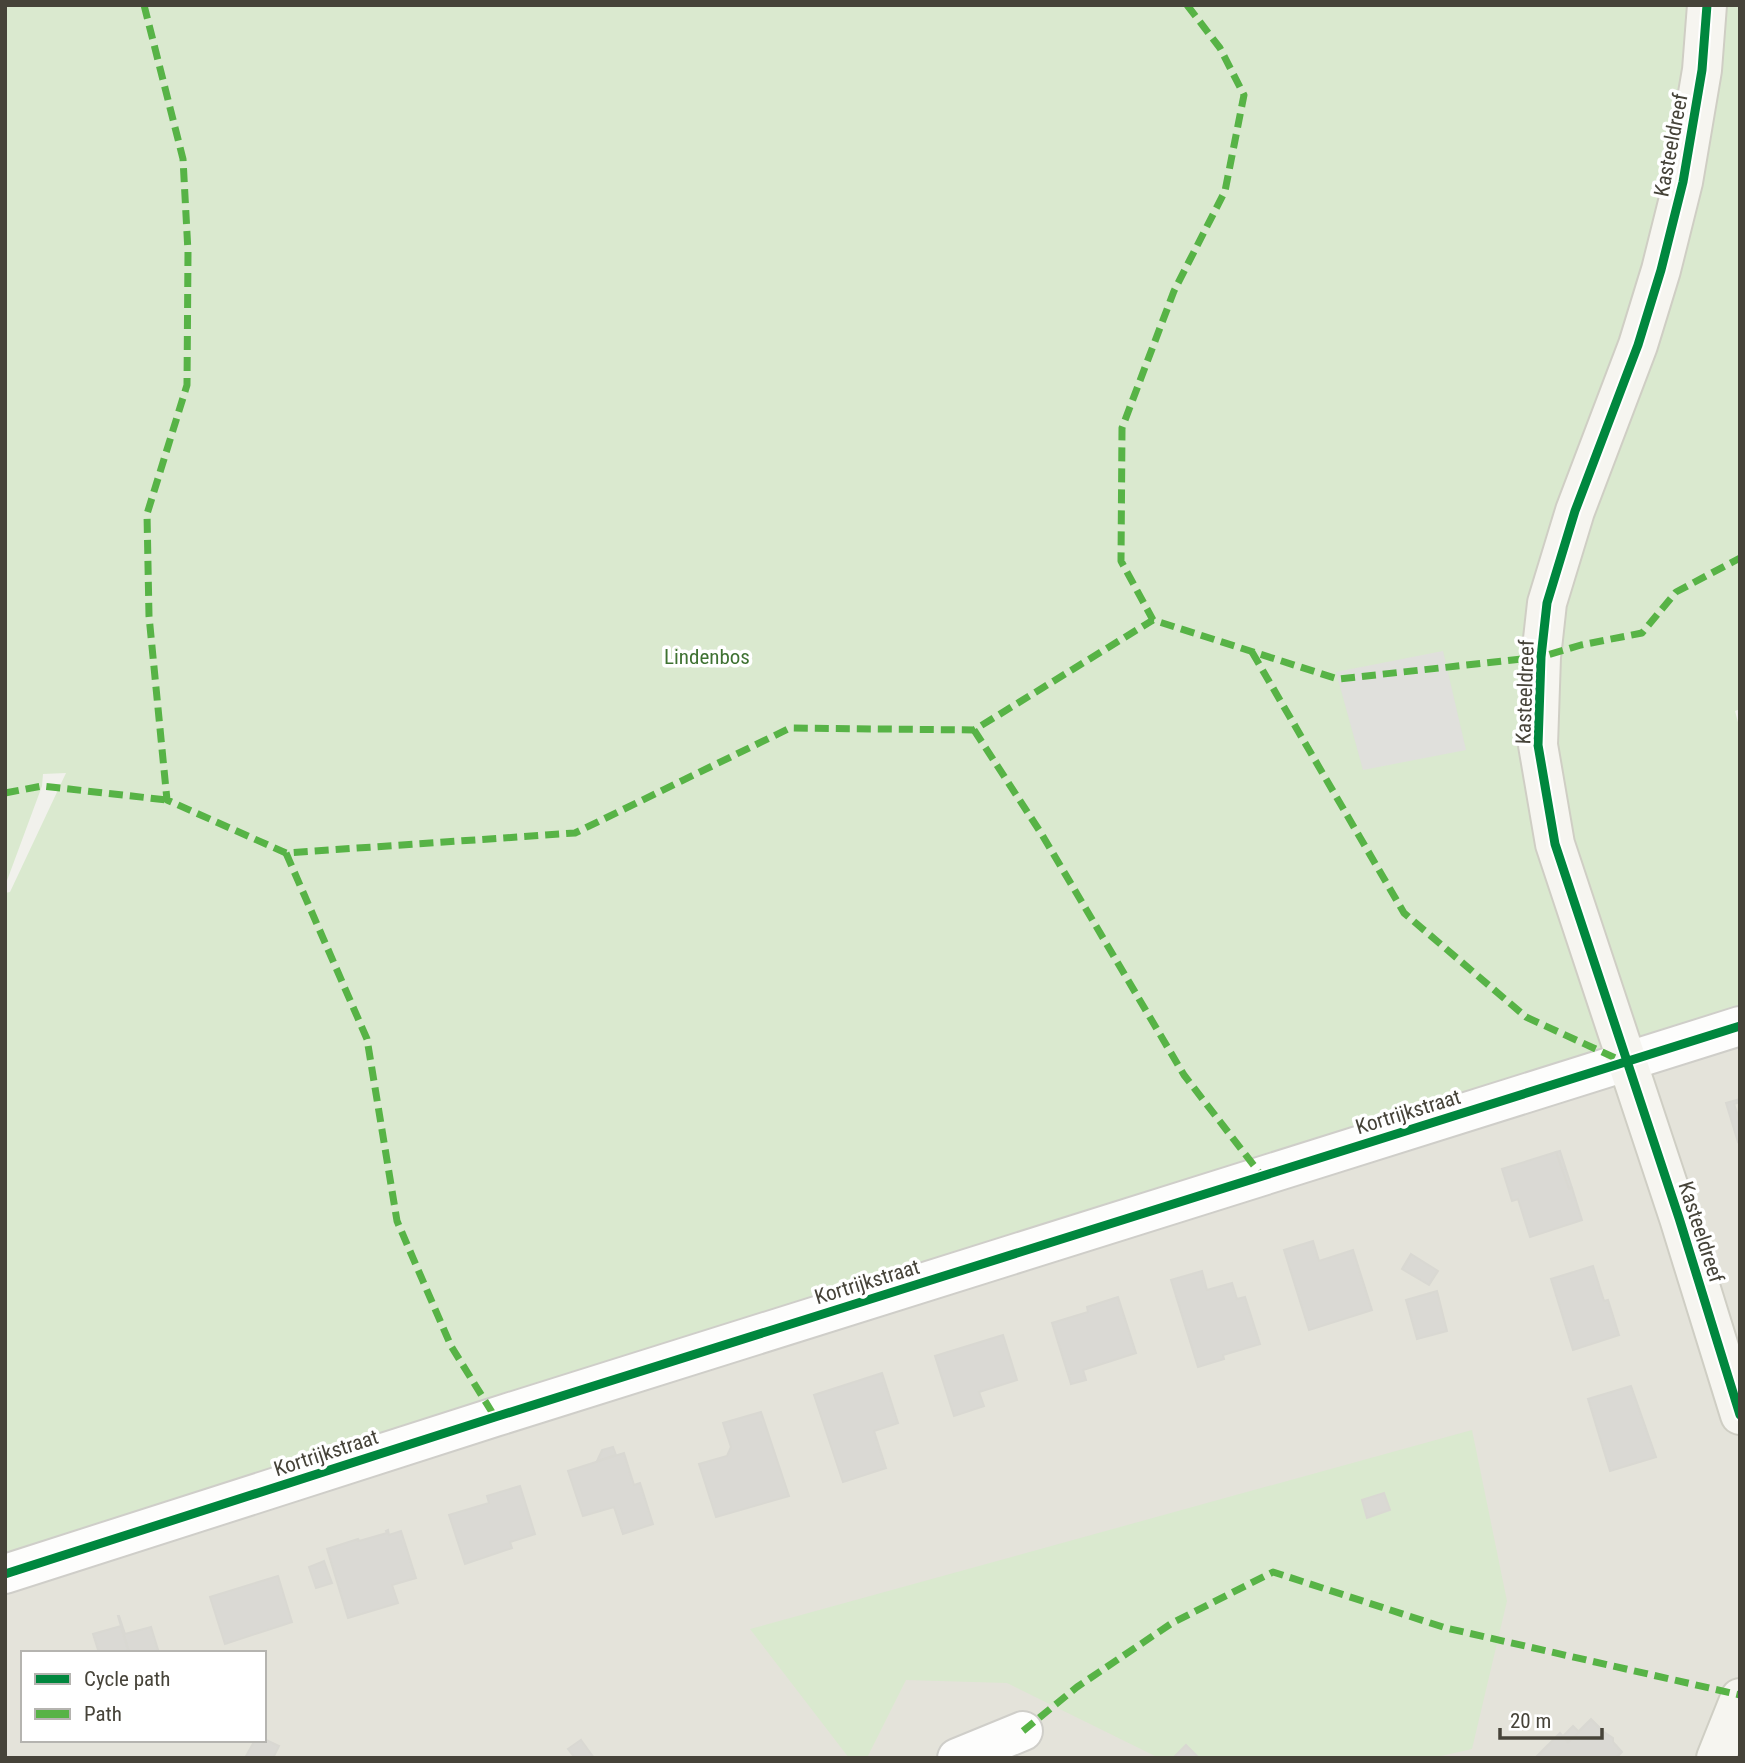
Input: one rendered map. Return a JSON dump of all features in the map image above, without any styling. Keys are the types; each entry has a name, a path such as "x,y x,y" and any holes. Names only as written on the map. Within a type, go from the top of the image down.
{"street":[{"name":"Kasteeldreef","path":"1707,5 1702,69 1684,182 1661,270 1638,345 1571,524 1548,603 1541,657 1538,745 1555,844 1679,1218 1740,1415"},
{"name":"Kortrijkstraat","path":"5,1574 495,1417 1740,1026"},
{"path":"1716,1758 1740,1698"},
{"path":"957,1758 1023,1731"}],"shaded area":[{"path":"1443,651 1466,750 1363,770 1336,672"},
{"path":"1740,1011 1740,1758 5,1758 5,1586"}],"green space":[{"name":"Lindenbos","path":"5,5 1740,5 1740,709 1735,711 1740,730 1740,1009 5,1564 5,893 10,892 66,773 43,774 42,786 5,886"},
{"path":"1472,1430 1507,1601 1472,1749 1432,1758 1159,1758 1007,1683 906,1680 867,1758 849,1758 750,1629"}],"building":[{"path":"1740,1099 1740,1102 1734,1104 1740,1121 1738,1142 1726,1103"},
{"path":"1560,1151 1572,1188 1569,1189 1556,1152"},
{"path":"1556,1152 1582,1220 1530,1237 1518,1199 1512,1201 1502,1169"},
{"path":"1313,1241 1319,1261 1353,1250 1372,1310 1309,1330 1284,1250"},
{"path":"1411,1254 1438,1271 1429,1285 1402,1269"},
{"path":"1593,1266 1619,1335 1573,1350 1551,1279"},
{"path":"1202,1271 1207,1290 1232,1283 1237,1299 1245,1297 1260,1344 1223,1355 1224,1359 1198,1367 1171,1280"},
{"path":"1437,1291 1447,1331 1417,1339 1406,1300"},
{"path":"1118,1297 1136,1353 1083,1370 1086,1380 1071,1384 1052,1323 1088,1312 1087,1307"},
{"path":"1003,1335 1017,1380 979,1392 984,1406 954,1416 935,1356"},
{"path":"882,1373 898,1423 874,1431 886,1468 843,1482 814,1395"},
{"path":"1631,1386 1656,1457 1610,1471 1588,1399"},
{"path":"761,1412 789,1496 716,1517 699,1464 727,1456 731,1447 723,1423"},
{"path":"613,1447 616,1455 597,1461 602,1450"},
{"path":"624,1453 634,1485 640,1483 653,1524 623,1534 614,1507 583,1516 568,1471"},
{"path":"520,1486 535,1534 510,1542 512,1548 465,1564 449,1515 489,1503 487,1496"},
{"path":"1384,1493 1390,1510 1367,1518 1362,1500"},
{"path":"388,1530 389,1535 401,1531 416,1578 392,1585 398,1603 348,1618 327,1549 387,1533"},
{"path":"324,1561 332,1583 316,1588 309,1567"},
{"path":"278,1576 292,1622 225,1644 210,1597"},
{"path":"118,1616 125,1634 151,1627 158,1651 128,1651"},
{"path":"121,1626 128,1651 98,1651 93,1634"},
{"path":"1591,1719 1613,1738 1613,1742 1622,1752 1616,1758 1535,1758 1560,1733 1568,1742"},
{"path":"1573,1726 1579,1732 1568,1742 1563,1736"},
{"path":"266,1740 279,1746 273,1758 245,1758 254,1742"},
{"path":"581,1740 594,1758 575,1758 568,1749"},
{"path":"1186,1745 1199,1758 1173,1758"}],"marked path":[{"path":"144,5 183,159 188,252 187,385 147,514 149,616 167,800 286,853 575,833 790,728 974,730 1153,620"},
{"path":"1187,5 1220,48 1244,95 1225,191 1174,291 1122,428 1121,561 1153,620 1338,679 1541,657 1581,645 1642,633 1676,592 1740,558"},
{"path":"1252,652 1404,913 1526,1017 1624,1062"},
{"path":"974,730 1041,833 1184,1075 1262,1176"},
{"path":"5,793 42,786 167,800"},
{"path":"286,853 367,1039 397,1221 451,1346 495,1417"},
{"path":"1023,1731 1077,1687 1172,1623 1273,1572 1446,1628 1740,1695"}],"cycle path":[{"path":"1707,5 1702,70 1683,182 1661,270 1638,345 1575,511 1547,603 1541,657 1538,745 1555,844 1679,1218 1740,1415"},
{"path":"5,1574 495,1417 1740,1026"}]}
